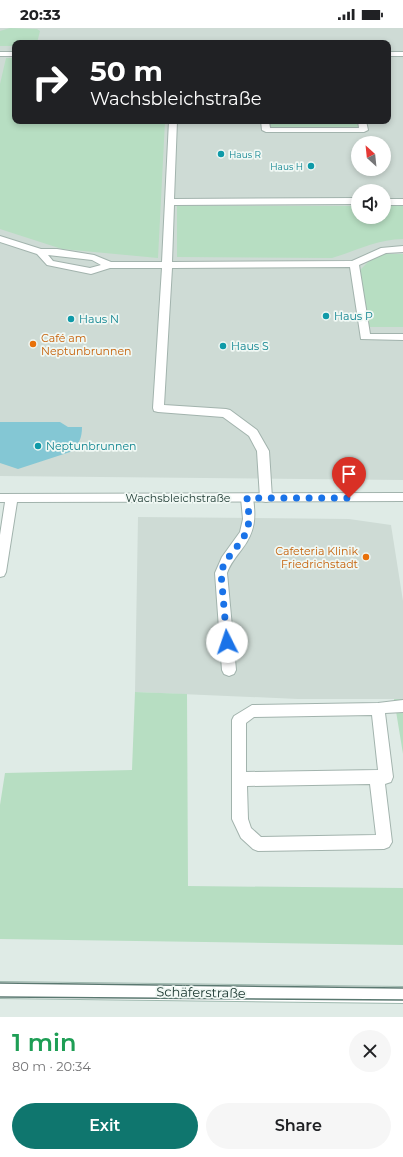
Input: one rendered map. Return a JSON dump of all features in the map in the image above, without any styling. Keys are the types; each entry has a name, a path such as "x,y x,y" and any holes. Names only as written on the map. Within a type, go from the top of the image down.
{"street":[{"path":"0,54 12,54"},
{"path":"391,54 403,54"},
{"path":"173,124 167,266 158,408 226,413 253,433 264,451 266,498"},
{"path":"265,124 266,130 364,130 363,124"},
{"path":"169,202 351,201"},
{"path":"391,202 403,202"},
{"path":"0,239 40,252 50,263 91,271 109,265 167,266 354,264 384,250 403,250"},
{"path":"354,264 365,337 403,337"},
{"name":"Wachsbleichstraße","path":"6,498 403,497"},
{"path":"0,572 6,498"},
{"path":"229,670 221,573 223,565 245,534 248,526 247,498"},
{"path":"377,777 384,842 258,844 246,833 240,819 239,720 252,711 378,709 387,706 403,706"},
{"path":"239,779 386,777 378,709"},
{"name":"Schäferstraße","path":"0,990 403,995"}],"shaded area":[{"path":"0,28 403,28 403,480 0,476"},
{"path":"138,517 349,519 391,525 403,601 403,699 298,699 135,692"}],"green space":[{"path":"10,28 37,29 40,31 38,40 12,40 12,46 0,46 0,31"},
{"path":"6,58 12,58 12,124 165,124 158,258 62,249 0,229 0,84"},
{"path":"270,124 357,124 358,128 270,128"},
{"path":"177,206 351,206 351,224 391,224 391,206 403,206 403,239 376,243 332,258 177,257"},
{"path":"384,254 403,254 403,327 368,327 358,272 369,261"},
{"path":"135,692 187,694 188,886 403,888 403,945 0,939 0,805 5,773 132,770"},
{"path":"394,699 403,699 403,754"}],"water":[{"name":"Neptunbrunnen","path":"0,422 60,422 68,427 82,427 78,444 70,452 18,469 0,463"}],"tram line":[{"path":"0,983 403,988"},
{"path":"0,997 403,1000"}],"place":[{"name":"Haus R","path":"221,154"},
{"name":"Haus H","path":"311,166"},
{"name":"Haus P","path":"326,316"},
{"name":"Haus N","path":"71,319"},
{"name":"Café am Neptunbrunnen","path":"33,344"},
{"name":"Haus S","path":"223,346"},
{"name":"Neptunbrunnen","path":"38,446"},
{"name":"Cafeteria Klinik Friedrichstadt","path":"366,557"}],"route":[{"path":"227,642 221,573 223,565 245,534 248,526 247,498 349,498"}]}
